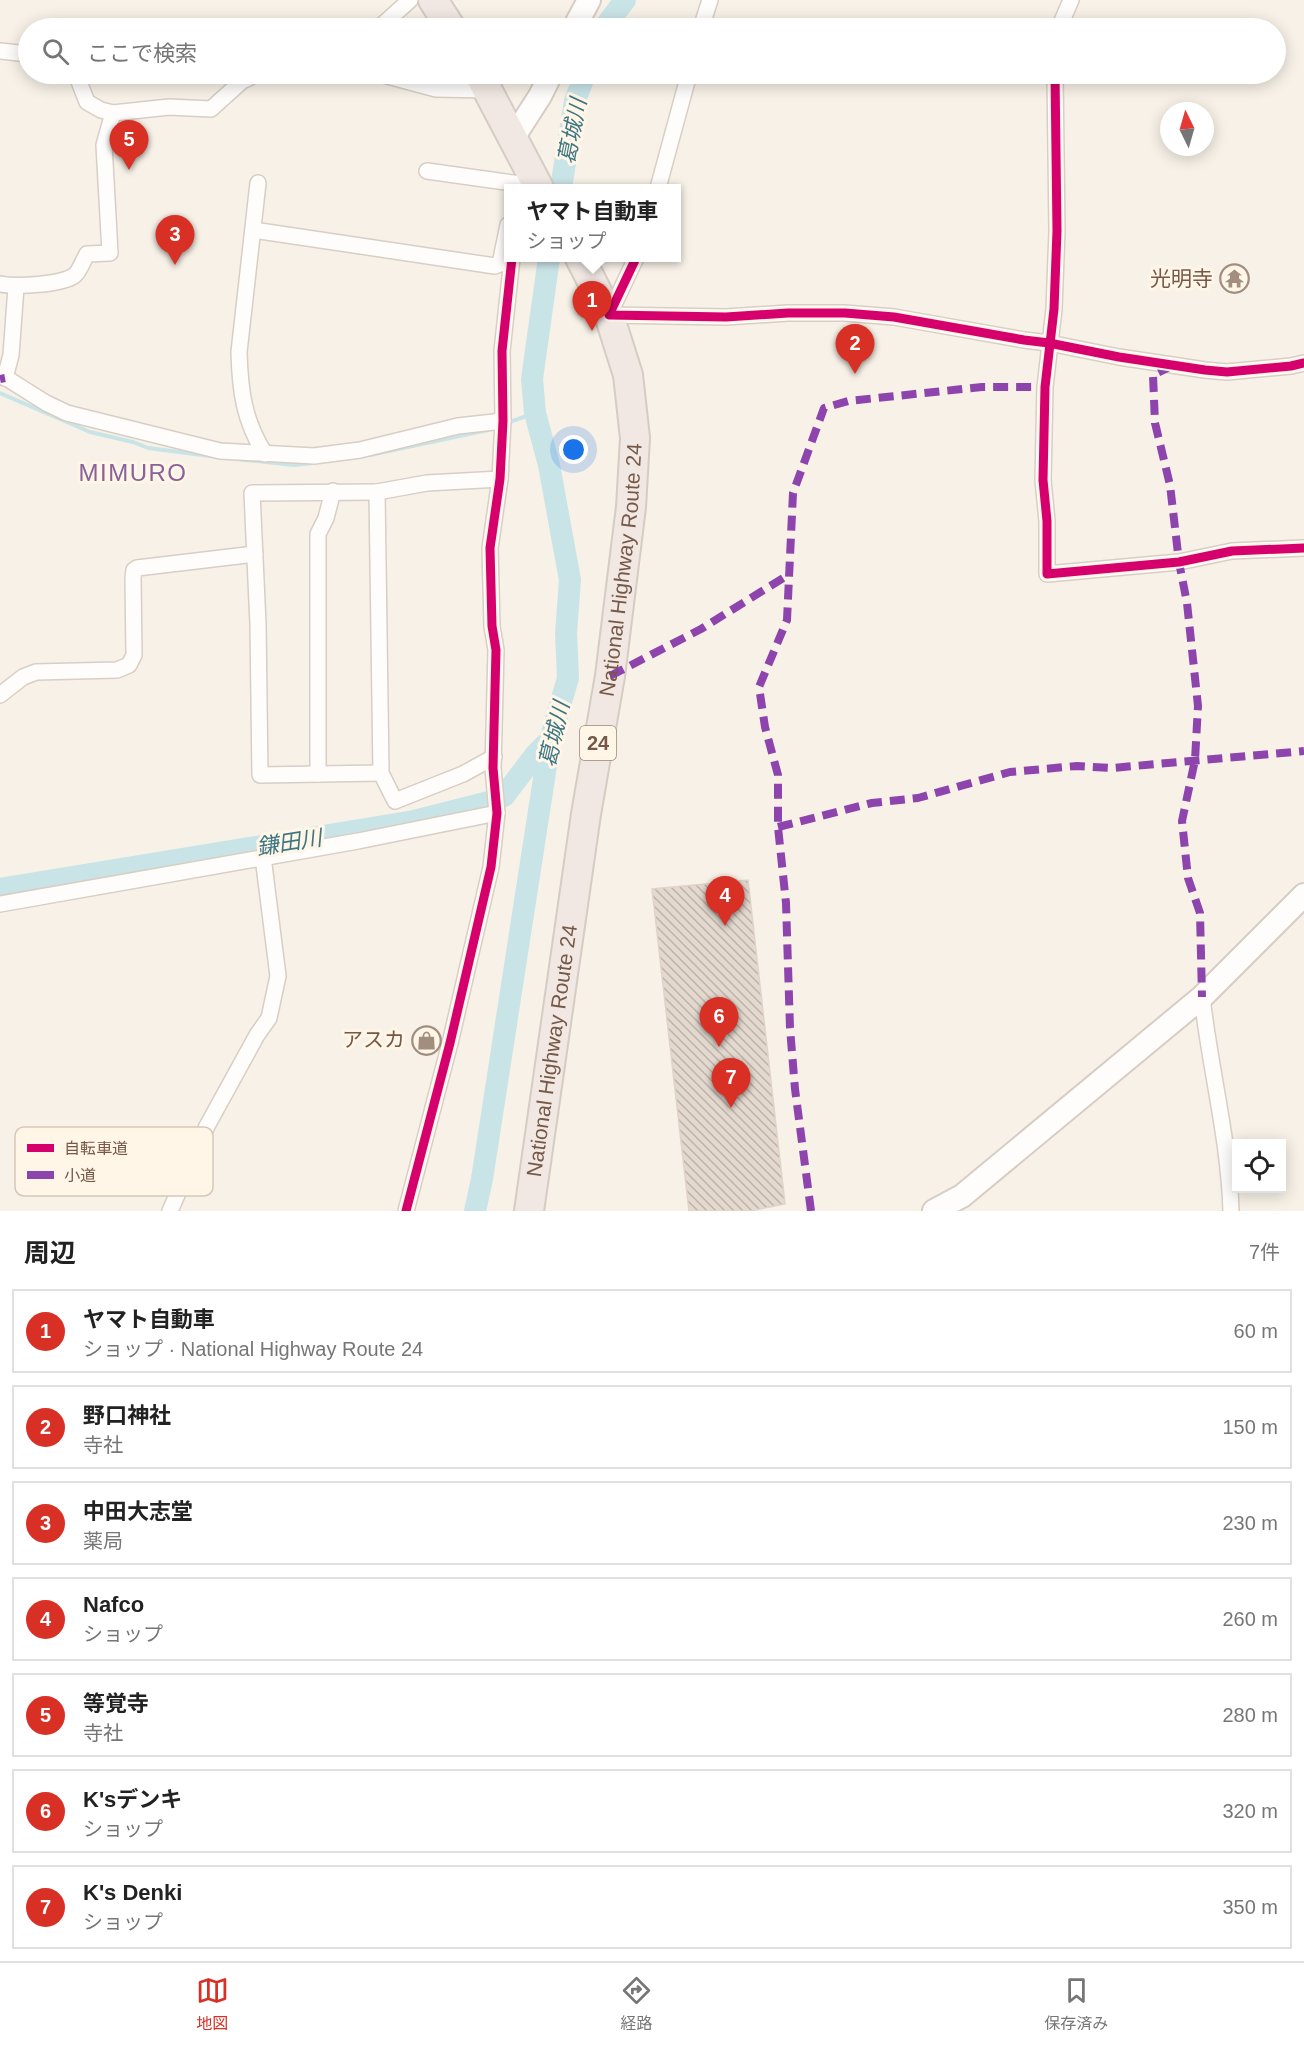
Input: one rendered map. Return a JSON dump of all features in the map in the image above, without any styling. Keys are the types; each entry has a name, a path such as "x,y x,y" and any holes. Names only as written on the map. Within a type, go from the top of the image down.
{"highway":[{"path":"415,1 438,18"},
{"path":"485,84 513,138 528,182"},
{"name":"National Highway Route 24","path":"529,1211 584,826 610,675 631,507 635,438 628,375 609,315 586,268"}],"street":[{"path":"579,18 589,0"},
{"path":"704,18 710,0"},
{"path":"1063,18 1071,0"},
{"path":"392,18 415,1"},
{"path":"0,51 18,53"},
{"path":"80,84 87,102 101,110 113,113 169,107 211,110 239,84"},
{"path":"417,84 436,89 470,84"},
{"path":"513,138 546,84"},
{"path":"659,184 686,84"},
{"path":"1055,84 1057,231 1054,309 1045,387 1043,480 1047,521 1047,574 1179,562 1232,551 1304,548"},
{"path":"0,284 16,287 65,280 76,274 87,254 110,253 104,144 113,113"},
{"path":"428,171 528,182"},
{"path":"258,183 238,352 240,378 252,434 265,454"},
{"path":"252,230 495,266 500,264 504,249"},
{"path":"406,1211 450,1043 491,867 497,813 494,763 496,650 492,626 490,548 500,479 503,421 502,351 512,262"},
{"path":"634,262 609,315 726,317 788,313 845,313 894,317 1119,357 1216,371 1292,366 1304,363"},
{"path":"16,287 11,355 2,376 67,413 220,452 314,456 349,452 458,426 503,421"},
{"path":"381,773 260,775 258,624 252,493 377,492 427,483 500,479"},
{"path":"318,774 318,534 326,519 333,491"},
{"path":"377,492 381,773 395,801 494,763"},
{"path":"0,695 24,677 36,672 117,670 129,665 134,655 133,573 137,568 255,554"},
{"path":"0,904 358,841 497,813"},
{"path":"207,1127 257,1035 269,1018 278,976 263,857"},
{"path":"934,1211 962,1196 1202,998 1304,895"},
{"path":"1202,998 1207,1043 1230,1172 1231,1211"},
{"path":"170,1211 177,1196"}],"building":[{"path":"748,880 785,1204 750,1211 689,1211 652,889"}],"waterway":[{"name":"葛城川","path":"612,18 625,0"},
{"name":"葛城川","path":"562,184 575,101 581,84"},
{"name":"葛城川","path":"475,1211 482,1179 550,740 568,678 566,633 570,580 549,465 535,413 532,379 548,262"},
{"path":"0,393 90,432 148,448 210,456"},
{"path":"507,423 535,413"},
{"path":"370,455 488,430"},
{"path":"236,459 294,465 312,463"},
{"name":"鎌田川","path":"0,889 414,821 493,801 504,796 536,754 550,740"}],"marked path":[{"path":"1172,366 1153,375 1155,423 1170,485 1179,562 1187,603 1198,706 1195,760 1182,821 1188,878 1200,913 1202,997"},
{"path":"0,379 5,378"},
{"path":"811,1211 795,1089 790,1028 786,903 778,827 778,775 765,727 759,687 787,620 793,493 824,408 848,401 982,387 1045,387"},
{"path":"610,676 701,629 788,575"},
{"path":"778,827 872,803 918,798 1010,772 1077,766 1112,768 1304,751"}],"cycle path":[{"path":"1055,84 1057,231 1054,309 1045,387 1043,480 1047,521 1047,574 1179,562 1232,551 1304,548"},
{"path":"406,1211 450,1043 491,867 497,813 493,768 496,650 492,626 490,548 500,479 503,421 502,351 512,262"},
{"path":"634,262 609,315 726,317 788,313 845,313 894,317 1205,370 1227,372 1304,363"}],"place":[{"name":"等覚寺","path":"129,170"},
{"name":"中田大志堂","path":"175,265"},
{"name":"光明寺","path":"1234,279"},
{"name":"ヤマト自動車","path":"592,331"},
{"name":"野口神社","path":"855,374"},
{"name":"Nafco","path":"725,926"},
{"name":"アスカ","path":"426,1040"},
{"name":"K'sデンキ","path":"719,1047"},
{"name":"K's Denki","path":"731,1108"}],"district":[{"name":"MIMURO","path":"133,473"}]}
